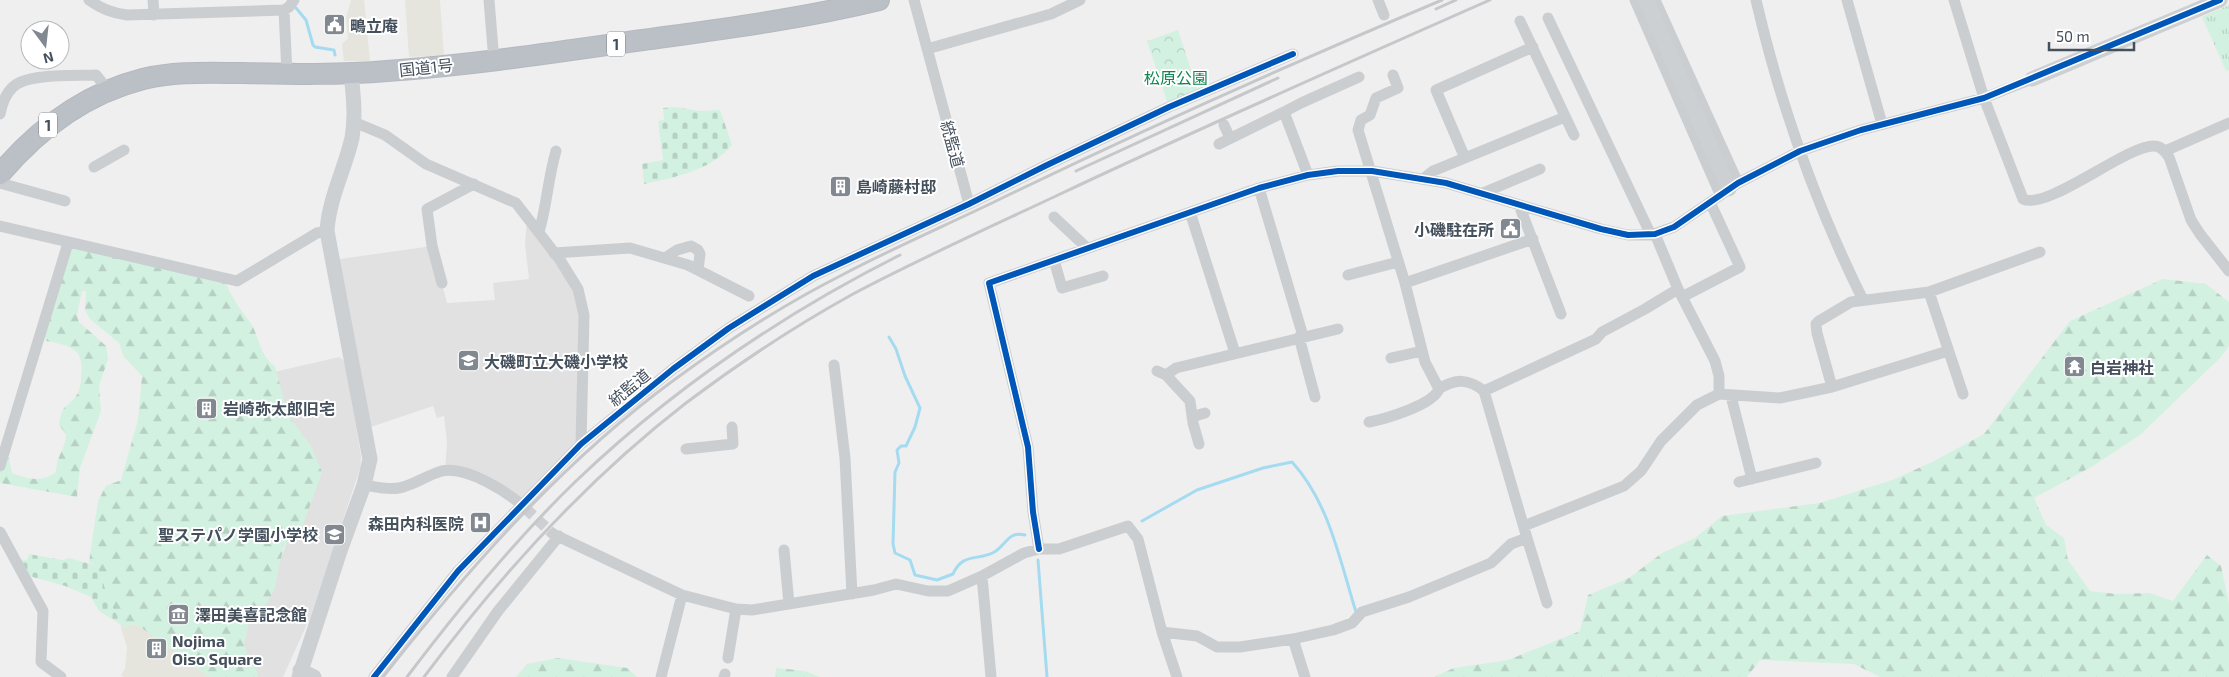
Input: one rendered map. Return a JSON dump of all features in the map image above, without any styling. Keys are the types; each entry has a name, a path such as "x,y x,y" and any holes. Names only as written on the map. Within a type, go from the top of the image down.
{"highway":[{"name":"国道1号","path":"0,174 20,150 68,111 108,90 164,75 385,71 494,61 763,23 838,5 879,0"}],"street":[{"path":"89,0 100,8 113,13 154,15 188,12 284,10 294,0"},
{"path":"153,0 154,15"},
{"path":"187,0 188,12"},
{"path":"489,0 494,61"},
{"path":"927,50 1051,14 1080,0"},
{"path":"1378,0 1384,16"},
{"path":"1635,0 1729,189"},
{"path":"1646,0 1729,189"},
{"path":"1655,0 1729,189"},
{"path":"1756,0 1771,63 1800,150 1836,245 1863,300"},
{"path":"1848,0 1882,124"},
{"path":"1954,0 1984,98 2021,196 2026,201 2039,199 2081,181 2144,147 2156,146 2165,151 2191,220 2229,271"},
{"path":"1039,549 1033,512 1028,447 986,279 1054,260 1259,188 1308,175 1338,171 1372,171 1424,178 1483,193 1602,229 1628,235 1653,235 1674,227 1729,189 1800,150 1839,136 1984,98 2220,0"},
{"name":"統監道","path":"374,677 453,576 523,506 581,444 673,369 729,328 813,276 969,204 914,3"},
{"path":"284,10 287,74"},
{"path":"1548,18 1680,293 1715,361 1719,376 1719,394"},
{"path":"1520,21 1574,135"},
{"path":"1465,158 1436,90 1533,47"},
{"path":"969,204 1169,107 1293,54"},
{"path":"314,677 299,674 364,485 370,459 327,231 333,194 351,139 354,122 351,72"},
{"path":"0,114 2,102 14,85 29,78 96,75 108,90"},
{"path":"1393,75 1399,90 1376,98 1370,115 1361,120 1358,130 1405,284 1425,362 1439,389"},
{"path":"1219,144 1301,103 1359,77"},
{"path":"1284,112 1295,136 1308,175"},
{"path":"1424,178 1433,170 1565,117"},
{"path":"354,122 385,135 408,149 421,161 516,203 554,253 578,289 584,315 581,444"},
{"path":"2165,151 2229,123"},
{"path":"1224,125 1230,138"},
{"path":"94,167 124,150"},
{"path":"539,232 545,213 550,176 556,151"},
{"path":"1483,193 1540,168"},
{"path":"0,183 65,201"},
{"path":"442,283 432,246 427,209 474,184"},
{"path":"1259,188 1301,337 1310,393"},
{"path":"1484,391 1596,339 1602,332 1645,309 1740,267 1710,202"},
{"path":"1520,205 1561,314"},
{"path":"1190,212 1236,353"},
{"path":"527,218 545,213"},
{"path":"1054,217 1087,248"},
{"path":"0,226 237,281 317,233 327,231"},
{"path":"1405,284 1533,239"},
{"path":"0,466 68,243"},
{"path":"665,258 677,250 691,246 698,250 700,254 698,270"},
{"path":"554,253 630,248 698,270 749,296"},
{"path":"1832,388 1816,324 1851,302 1929,292 2040,252"},
{"path":"1054,260 1062,288 1103,276"},
{"path":"1348,275 1398,262"},
{"path":"1929,292 1963,394"},
{"path":"1199,444 1190,401 1161,373 1338,329"},
{"path":"1524,526 1624,486 1640,471 1661,441 1697,405 1719,394 1780,398 1832,388 1948,350"},
{"path":"1391,358 1422,351"},
{"path":"834,365 846,458 852,594"},
{"path":"1369,422 1420,405 1432,399 1439,389 1445,385 1467,381 1472,382 1484,391 1547,603"},
{"path":"1732,396 1752,479"},
{"path":"1192,417 1205,413"},
{"path":"686,449 733,444 732,427"},
{"path":"1739,482 1816,463"},
{"path":"364,485 398,488 445,471 458,471 485,482 523,506"},
{"path":"452,677 498,611 556,535 607,562 682,596 736,609 752,610 852,594 896,584 928,591 948,591 982,576 1024,553 1039,549 1059,549 1131,523 1138,539 1162,632 1177,677"},
{"path":"0,532 43,611 42,662 62,677"},
{"path":"1162,632 1197,636 1218,647 1293,639 1333,630 1352,623 1362,612 1409,597 1491,563 1511,544 1527,538"},
{"path":"784,550 789,604"},
{"path":"982,576 991,677"},
{"path":"661,677 682,596"},
{"path":"728,658 736,609"},
{"path":"1293,639 1306,677"}],"shaded area":[{"path":"351,0 364,0 370,61 344,61 342,44 348,38 346,18"},
{"path":"405,0 440,0 444,55 409,57"},
{"name":"大磯町立大磯小学校","path":"527,218 560,260 584,315 581,444 521,504 485,482 445,471 447,442 444,416 437,418 433,406 365,429 333,260 432,246 447,303 495,300 493,283 529,279 525,244"},
{"path":"339,357 345,361 361,456 360,469 311,615 283,677 241,677 241,620 269,585 316,474 282,413 274,372"},
{"name":"Nojima Oiso Square","path":"120,624 124,628 132,624 139,626 209,677 124,677 121,675 125,669 127,648"}],"green space":[{"path":"2229,5 2229,70 2226,71 2202,17"},
{"name":"松原公園","path":"1178,30 1199,95 1169,107 1147,41"},
{"path":"675,107 700,111 720,110 732,145 724,154 703,167 679,176 644,184 642,164 663,160 658,121 664,120 663,108"},
{"path":"68,243 224,278 235,301 253,327 266,358 275,366 287,412 311,446 322,472 299,536 289,539 283,549 274,591 259,615 249,623 244,644 248,658 258,673 257,677 209,677 139,626 132,624 124,628 109,601 95,565 89,562 98,501 106,486 121,480 138,420 142,376 124,357 119,343 90,319 85,310 86,291 82,291 77,315 79,322 106,346 108,359 99,386 101,411 80,468 77,497 0,483 0,466 3,455 9,458 12,473 40,479 56,472 64,445 66,434 59,425 60,417 63,409 76,396 79,389 81,382 81,360 74,350 46,341 40,332"},
{"path":"2163,279 2206,284 2229,302 2229,346 2220,358 2140,435 2093,466 2034,498 2046,525 2064,538 2068,560 2090,591 2116,594 2149,593 2173,601 2207,555 2221,566 2229,604 2229,677 1880,677 1854,664 1760,660 1747,677 1434,677 1454,668 1508,660 1580,631 1588,595 1629,578 1662,553 1695,538 1722,516 1820,503 1892,480 1932,462 1984,434 2070,321"},
{"path":"29,554 62,560 69,558 95,565 99,570 109,601 123,626 99,611 91,597 65,586 22,574 14,559 27,560"},
{"path":"558,658 627,668 637,677 516,677 527,664"},
{"path":"776,668 805,671 820,677 775,677"}],"waterway":[{"path":"296,8 306,20 313,45 334,50 335,55"},
{"path":"889,337 896,349 905,376 920,408 915,427 906,446 901,446 897,450 899,463 895,472 893,544 895,553 910,560 915,575 937,580 953,574 962,562 996,551 1012,536 1025,535"},
{"path":"1142,521 1197,490 1263,468 1292,462 1305,478 1324,514 1332,533 1356,612"},
{"path":"1038,560 1047,677"}],"tunnel":[{"path":"525,508 553,534"}],"railway":[{"path":"383,677 483,557 518,519 593,446 674,380 756,324 860,265 1103,150 1216,98 1442,0"},
{"path":"1436,9 1456,0"},
{"path":"424,677 514,566 613,464 686,403 747,359 789,332 831,306 903,268 1218,121 1490,0"},
{"path":"1076,171 1278,78"},
{"path":"407,677 446,626 508,552 552,505 612,448 650,416 729,356 813,303 900,255"}],"cycle path":[{"path":"1039,549 1033,512 1028,447 989,283 1259,188 1308,175 1338,171 1372,171 1446,183 1601,229 1628,235 1655,234 1674,227 1738,183 1800,151 1861,130 1984,98 2220,0"},
{"path":"374,677 458,571 581,444 673,369 729,328 813,276 969,204 1169,107 1293,54"}],"place":[{"name":"鴫立庵","path":"334,25"},
{"name":"島崎藤村邸","path":"840,186"},
{"name":"小磯駐在所","path":"1510,229"},
{"name":"大磯町立大磯小学校","path":"468,361"},
{"name":"白岩神社","path":"2074,367"},
{"name":"岩崎弥太郎旧宅","path":"207,408"},
{"name":"森田内科医院","path":"480,523"},
{"name":"聖ステパノ学園小学校","path":"334,534"},
{"name":"澤田美喜記念館","path":"179,614"},
{"name":"Nojima Oiso Square","path":"156,649"}]}
